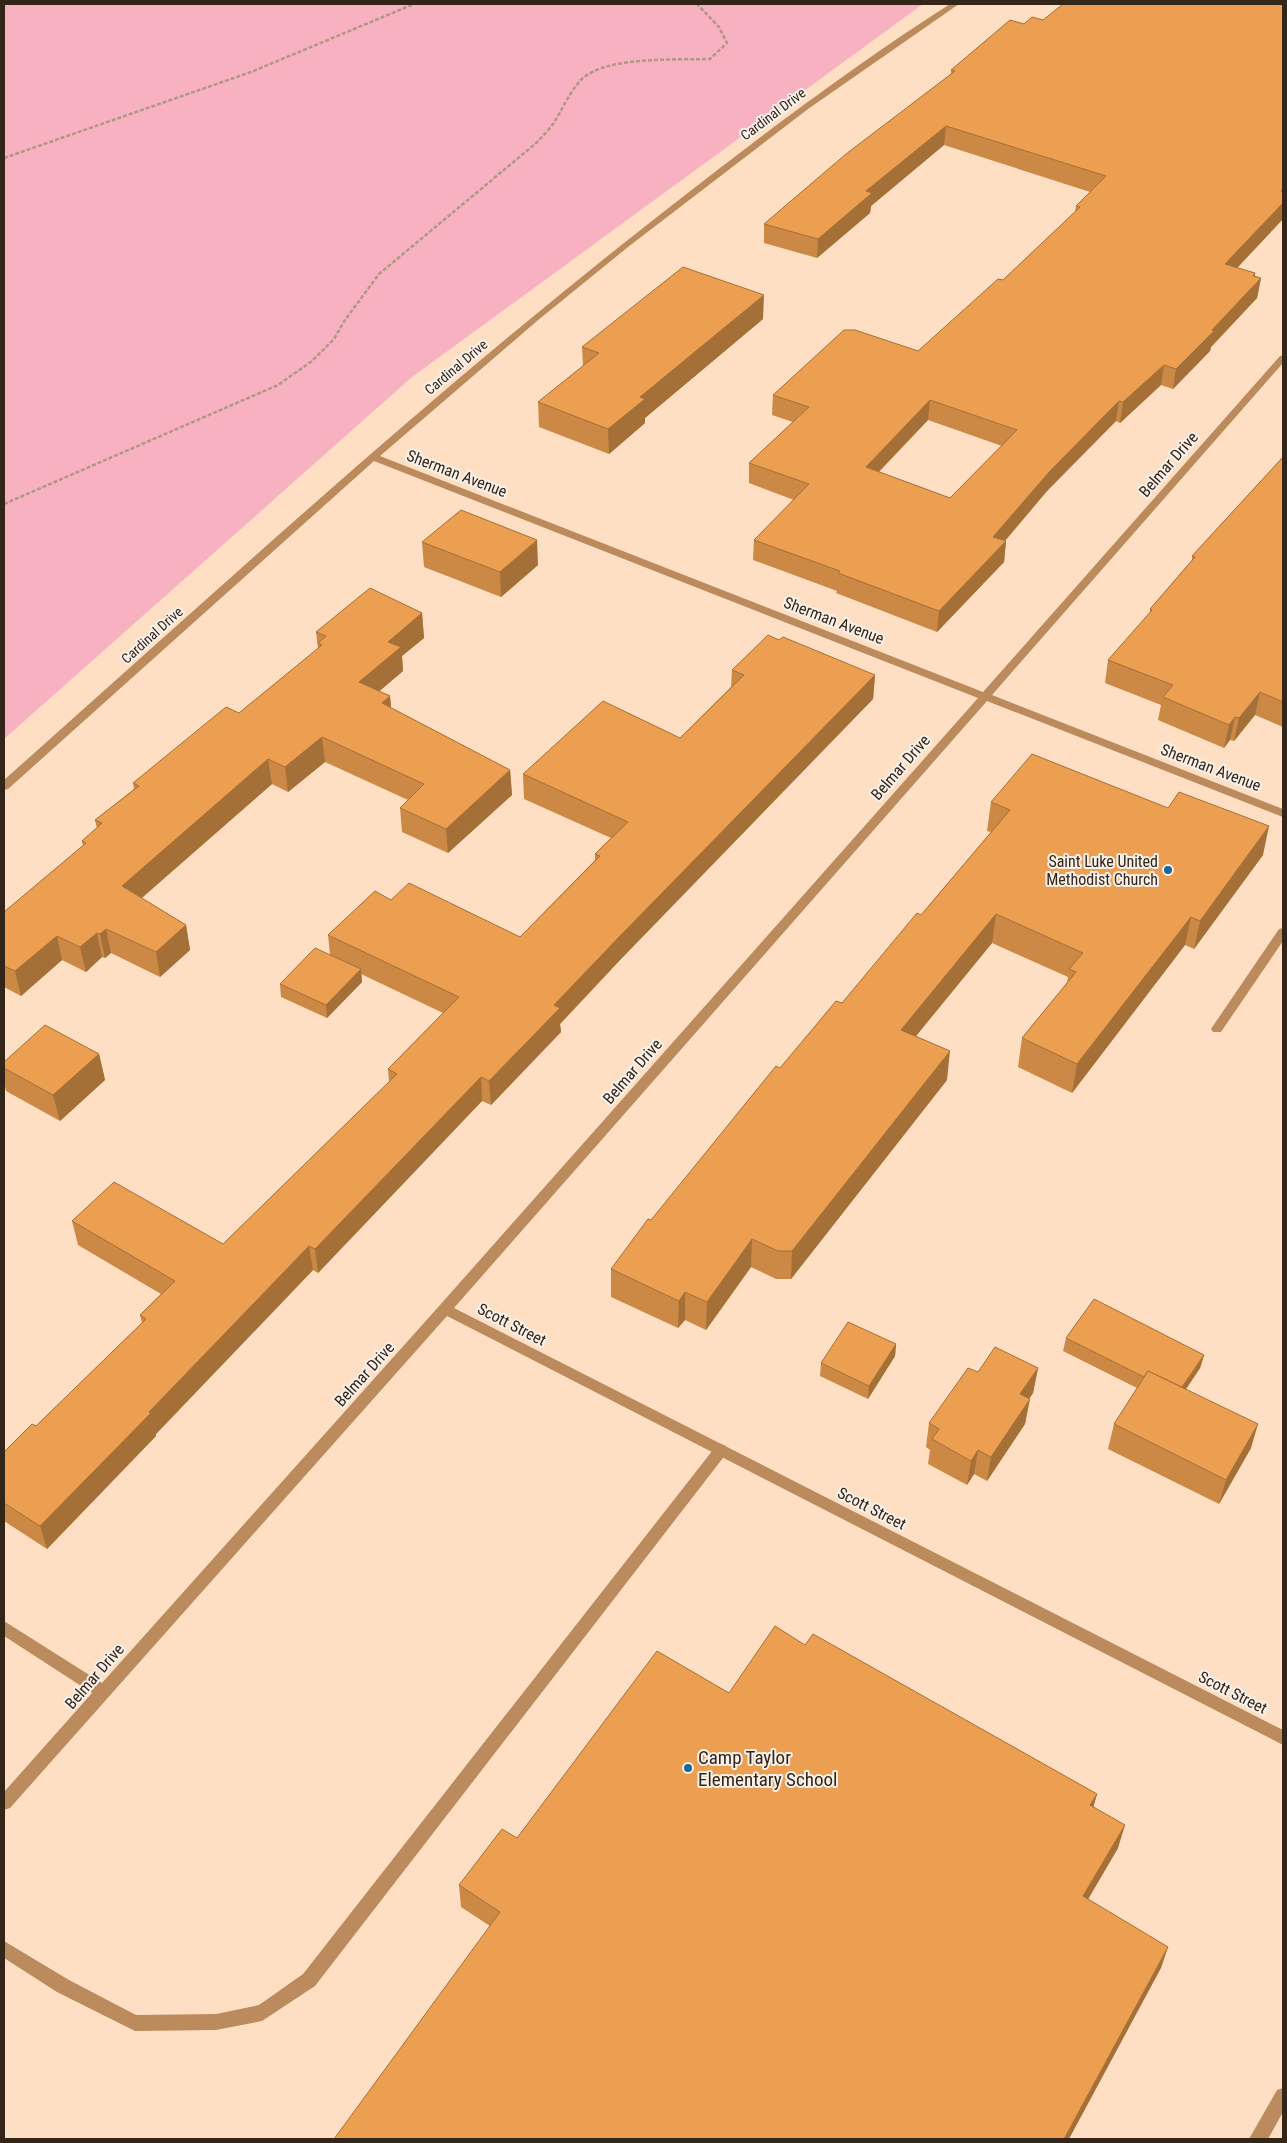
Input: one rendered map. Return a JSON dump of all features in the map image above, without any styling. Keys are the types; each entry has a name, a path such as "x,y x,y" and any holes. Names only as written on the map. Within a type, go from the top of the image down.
{"street":[{"name":"Cardinal Drive","path":"4,786 373,457 619,248 843,78 954,4"},
{"name":"Belmar Drive","path":"4,1803 446,1309 1283,358"},
{"name":"Sherman Avenue","path":"373,457 1283,813"},
{"path":"1217,1029 1283,932"},
{"name":"Scott Street","path":"446,1309 1283,1738"},
{"path":"4,1949 63,1986 135,2024 216,2022 262,2013 309,1980 721,1450"},
{"path":"4,1628 103,1692"},
{"path":"1258,2139 1283,2096"}],"path":[{"path":"4,158 251,72 414,4"},
{"path":"4,504 278,385 334,339 345,320 379,274 535,144 552,124 563,104 583,78 601,68 638,61 710,59 722,50 727,43 719,27 696,4"}],"shaded area":[{"path":"4,4 923,4 412,377 4,739"}],"building":[{"path":"1063,4 1283,4 1283,189 1281,191 1283,192 1283,203 1225,264 1255,273 1253,276 1261,278 1212,330 1214,331 1176,369 1164,365 1123,402 1119,401 1050,471 993,537 1006,541 939,611 838,573 840,571 754,540 809,484 749,463 809,407 773,395 844,330 855,330 918,351 998,279 1003,280 1080,207 1076,206 1106,176 946,126 866,191 872,193 818,239 764,224 846,154 955,71 951,70 1010,20 1024,24 1032,17 1043,20","holes":["930,400 1017,430 950,498 866,467"]},
{"path":"683,267 764,295 640,397 645,399 608,429 538,402 599,353 582,347"},
{"path":"1283,457 1283,702 1260,692 1239,718 1235,717 1229,725 1163,697 1173,685 1108,660 1195,557 1192,556"},
{"path":"461,510 537,540 500,572 422,542"},
{"path":"370,588 422,613 388,642 401,647 359,682 390,696 382,703 510,770 446,829 400,808 424,784 322,737 285,767 268,759 122,886 186,925 156,952 106,929 100,934 97,933 80,947 57,936 15,971 4,966 4,912 86,843 82,841 102,823 95,820 139,786 133,783 226,707 239,713 322,645 318,643 326,636 316,632"},
{"path":"768,635 779,640 783,637 875,675 554,1005 560,1008 489,1081 481,1077 315,1249 309,1246 149,1412 151,1413 40,1526 4,1503 4,1452 32,1424 36,1426 146,1319 140,1315 175,1281 72,1221 114,1182 223,1244 397,1074 388,1069 459,997 328,935 375,891 391,900 409,883 520,937 600,856 595,854 628,822 523,774 603,701 680,738 744,675 732,670"},
{"path":"1032,754 1168,808 1179,792 1269,826 1200,921 1191,917 1077,1064 1022,1038 1076,972 1069,969 1083,953 996,914 901,1030 950,1051 792,1251 778,1251 752,1239 707,1302 685,1292 679,1301 611,1269 648,1219 651,1220 776,1066 780,1068 836,1001 842,1003 917,913 921,915 1010,810 991,802"},
{"path":"315,948 361,969 326,1005 280,984"},
{"path":"45,1025 99,1054 53,1095 4,1068 4,1062"},
{"path":"1094,1299 1204,1355 1182,1387 1148,1371 1144,1377 1066,1338"},
{"path":"848,1322 896,1344 869,1386 821,1363"},
{"path":"995,1347 1038,1368 1020,1394 1030,1399 991,1457 978,1450 971,1461 932,1439 939,1429 929,1423 968,1368 978,1372"},
{"path":"1148,1371 1258,1424 1226,1480 1114,1424"},
{"name":"Camp Taylor Elementary School","path":"775,1626 805,1645 813,1634 1097,1794 1090,1805 1125,1825 1083,1896 1168,1947 1064,2139 334,2139 500,1912 459,1885 502,1829 517,1838 657,1651 729,1693"}],"place":[{"name":"Saint Luke United Methodist Church","path":"1168,870"},
{"name":"Camp Taylor Elementary School","path":"688,1768"}]}
